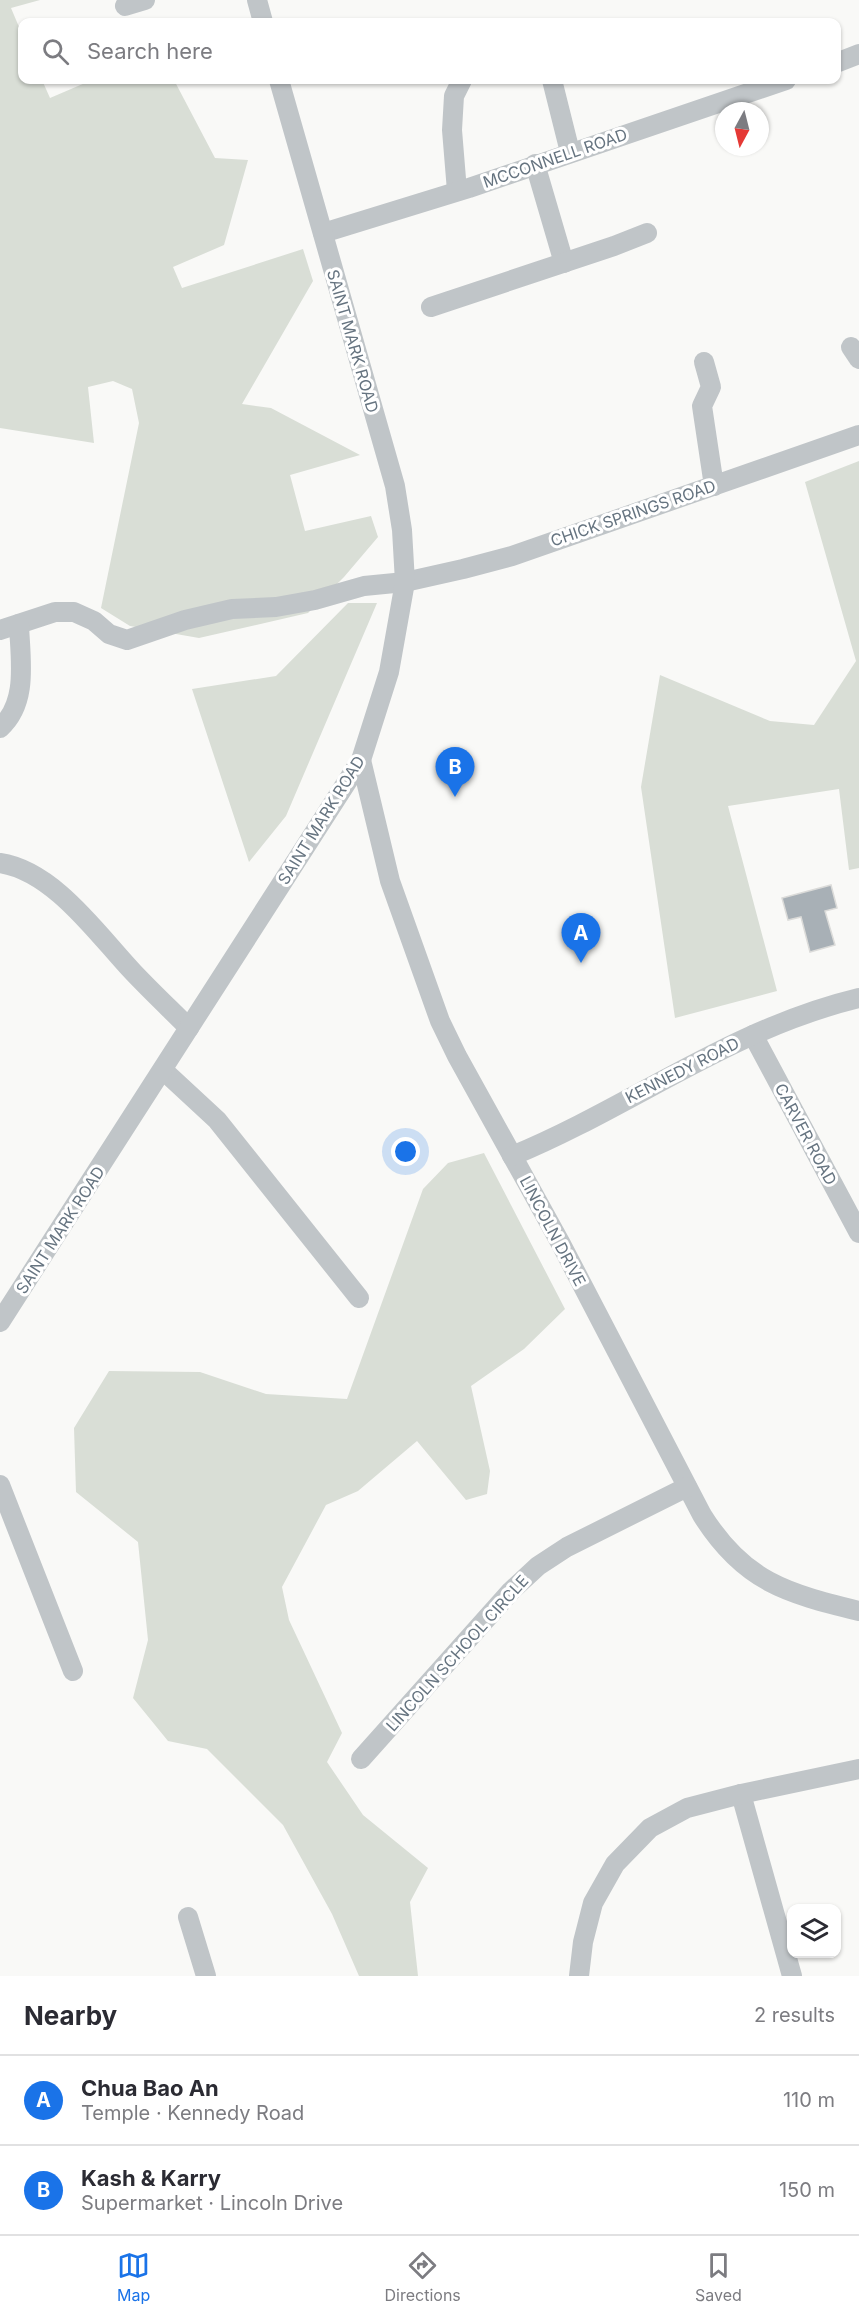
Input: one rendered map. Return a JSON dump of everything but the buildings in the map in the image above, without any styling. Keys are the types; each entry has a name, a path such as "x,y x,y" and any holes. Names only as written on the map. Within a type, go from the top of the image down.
{"street":[{"path":"125,6 145,0"},
{"path":"257,0 262,18"},
{"path":"841,61 859,54"},
{"name":"SAINT MARK ROAD","path":"0,1322 361,760 389,672 405,582 402,530 394,486 280,84"},
{"path":"458,191 452,130 454,96 460,84"},
{"path":"553,84 570,153"},
{"name":"MCCONNELL ROAD","path":"322,233 458,191 774,84"},
{"path":"535,164 564,263"},
{"path":"431,307 647,233"},
{"path":"704,362 711,387 702,406 714,486"},
{"name":"CHICK SPRINGS ROAD","path":"0,630 55,612 74,612 94,621 109,634 127,640 185,620 232,609 276,607 315,600 364,586 405,582 463,569 512,556 859,435"},
{"path":"0,728 11,716 21,688 19,624"},
{"name":"LINCOLN DRIVE","path":"361,760 390,881 428,991 457,1056 561,1244 687,1487 714,1534 743,1565 771,1584 794,1594 859,1611"},
{"path":"0,863 12,865 39,879 64,897 189,1028"},
{"name":"KENNEDY ROAD","path":"512,1156 540,1144 701,1058 796,1017 859,998"},
{"name":"CARVER ROAD","path":"753,1035 859,1233"},
{"path":"163,1070 217,1120 359,1298"},
{"path":"0,1485 73,1671"},
{"name":"LINCOLN SCHOOL CIRCLE","path":"361,1759 511,1592 538,1566 567,1547 687,1487"},
{"path":"579,1976 583,1942 593,1903 615,1864 650,1828 687,1808 859,1769"},
{"path":"741,1794 792,1976"},
{"path":"188,1917 206,1976"}],"shaded area":[{"path":"0,0 40,0 11,8 18,25 18,84 44,84 50,98 83,84 176,84 215,158 248,160 224,245 173,267 182,288 303,249 313,281 242,404 271,408 360,455 290,475 305,531 371,516 378,537 344,577 308,613 199,638 130,626 101,608 139,423 132,389 113,381 88,387 94,443 0,428"},
{"path":"859,461 859,868 849,870 839,789 728,806 777,991 675,1018 641,787 660,675 770,721 814,725 856,661 805,482"},
{"path":"348,603 377,603 286,816 249,862 192,689 276,676"},
{"path":"484,1153 565,1309 524,1349 471,1386 490,1471 487,1494 466,1500 417,1441 358,1491 326,1505 282,1587 289,1620 342,1733 327,1762 363,1815 428,1868 410,1902 418,1976 359,1976 332,1914 283,1825 207,1749 168,1741 133,1698 148,1640 138,1542 76,1492 74,1428 109,1371 200,1372 266,1394 347,1399 423,1189 448,1163"}],"place":[{"name":"Kash & Karry","path":"455,797"},
{"name":"Chua Bao An","path":"581,963"}]}
